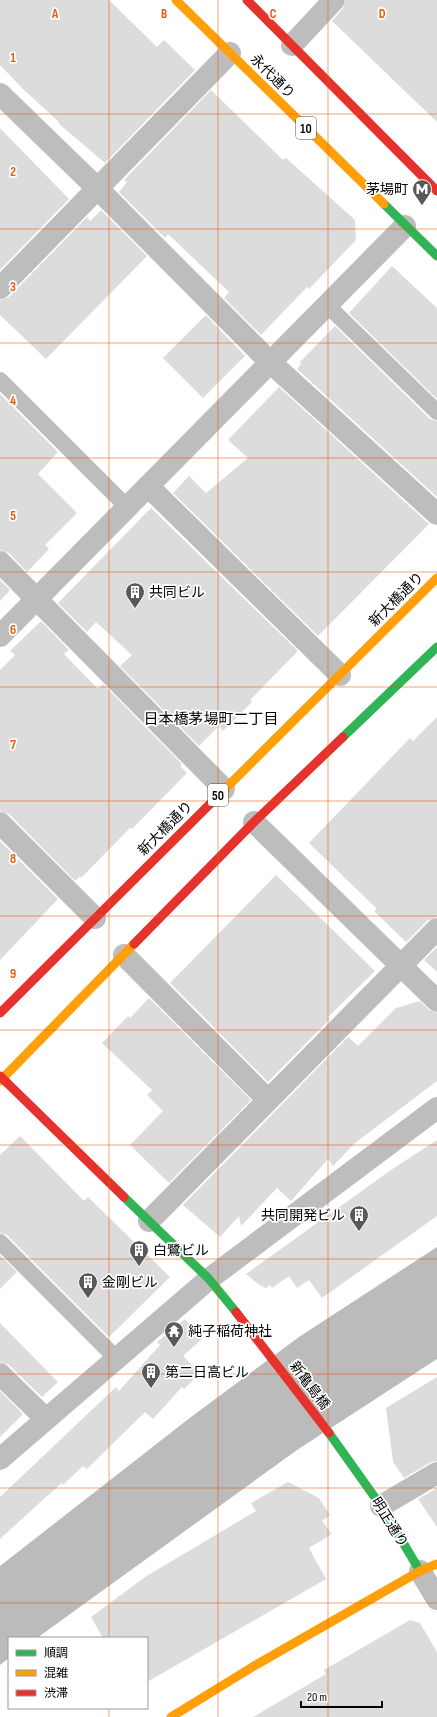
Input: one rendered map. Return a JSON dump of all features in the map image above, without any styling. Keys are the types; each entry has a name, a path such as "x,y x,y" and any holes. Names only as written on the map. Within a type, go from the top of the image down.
{"main road":[{"name":"永代通り","path":"176,0 437,256"},
{"path":"247,0 437,191"},
{"name":"新大橋通り","path":"0,1013 437,578"},
{"path":"1,1079 254,822 437,647"},
{"name":"新亀島橋","path":"1,1079 209,1279 259,1340 339,1447"},
{"name":"明正通り","path":"339,1447 381,1506 428,1567"},
{"path":"171,1717 254,1666 428,1567"}],"street":[{"path":"292,45 334,0"},
{"path":"0,288 230,53"},
{"path":"0,94 98,189 270,362 437,514"},
{"path":"0,636 405,226"},
{"path":"148,486 340,675"},
{"path":"0,562 224,789"},
{"path":"254,822 437,1001"},
{"path":"0,823 95,918"},
{"path":"149,1221 437,929"},
{"path":"124,955 268,1100"},
{"path":"0,1459 209,1279 437,1108"},
{"path":"0,1374 46,1419"},
{"path":"381,1506 437,1473"},
{"name":"明正通り","path":"428,1567 437,1599"}],"lane":[{"path":"327,305 437,412"},
{"path":"0,380 127,507"},
{"path":"0,1242 117,1359"}],"shaded area":[{"path":"437,1247 437,1359 297,1450 38,1637 8,1637 8,1659 0,1665 0,1566 191,1417 299,1337"}],"building":[{"path":"0,0 109,0 157,47 164,40 195,70 105,163 58,123 59,122 23,89 0,65"},
{"path":"346,0 437,0 437,122 332,21 343,8"},
{"path":"211,90 283,160 286,158 355,220 356,240 309,289 307,287 261,335 224,298 229,292 168,234 165,238 119,192 127,182 124,180"},
{"path":"0,128 69,199 0,270"},
{"path":"101,210 147,256 46,359 0,315 0,300 9,297 87,217 90,221"},
{"path":"392,266 437,308 437,399 349,313"},
{"path":"206,315 245,356 203,398 163,358"},
{"path":"335,326 430,419 437,421 437,497 297,369 301,364 300,362"},
{"path":"279,387 429,524 318,636 173,493 189,476 206,493 248,458 228,440"},
{"path":"0,394 58,452 38,474 77,513 45,545 49,549 27,572 9,553 0,550"},
{"path":"151,508 298,651 250,700 252,702 223,731 219,726 199,746 120,666 132,655 96,622 87,632 58,603"},
{"path":"0,580 10,590 0,601"},
{"path":"41,621 69,650 64,654 98,689 103,684 182,764 180,766 187,773 132,829 130,828 81,878 80,876 75,881 9,814 0,811 0,670 15,655 10,651"},
{"path":"437,717 437,917 428,920 406,942 374,911 377,909 309,843 410,738 413,741"},
{"path":"0,841 58,899 0,960"},
{"path":"276,875 375,971 328,1017 330,1019 268,1082 170,983"},
{"path":"437,947 437,972 424,960"},
{"path":"149,998 251,1100 169,1183 130,1145 163,1111 147,1095 152,1090 102,1043 128,1016 130,1018"},
{"path":"420,1001 429,1010 437,1013 437,1081 355,1143 333,1166 328,1159 291,1201 277,1188 241,1226 239,1216 220,1237 183,1205 348,1037 358,1046 396,1008"},
{"path":"20,1136 84,1201 88,1197 170,1277 109,1337 7,1235 0,1233 0,1155"},
{"path":"437,1140 437,1216 322,1298 309,1280 297,1288 289,1276 272,1288 270,1285 266,1288 258,1284 246,1274 391,1170"},
{"path":"0,1255 17,1272 0,1289"},
{"path":"185,1319 202,1339 183,1356 200,1373 184,1389 182,1387 153,1419 145,1412 87,1469 83,1466 0,1539 0,1497 116,1387 119,1391 160,1345 157,1342"},
{"path":"0,1323 58,1382 42,1397 9,1365 0,1362"},
{"path":"437,1377 437,1461 431,1462 404,1478 393,1462 386,1408"},
{"path":"0,1391 23,1414 0,1437"},
{"path":"288,1482 319,1498 330,1515 322,1521 332,1534 309,1548 326,1579 148,1681 148,1637 102,1637 91,1617 145,1577 256,1511 251,1503"},
{"path":"437,1488 437,1527 418,1499"},
{"path":"410,1620 420,1623 437,1652 437,1717 253,1717 326,1674 324,1670"}],"traffic: fast":[{"path":"384,204 437,256"},
{"path":"343,737 437,647"},
{"path":"124,1197 209,1279 236,1312"},
{"path":"329,1433 381,1506 420,1571"}],"traffic: slow":[{"path":"176,0 384,204"},
{"path":"218,796 437,578"},
{"path":"0,1081 134,944"},
{"path":"171,1717 254,1666 420,1571 437,1564"}],"traffic: jam":[{"path":"247,0 437,191"},
{"path":"134,944 254,822 343,737"},
{"path":"0,1013 218,796"},
{"path":"0,1076 124,1197"},
{"path":"236,1312 329,1433"}],"place":[{"name":"茅場町","path":"422,206"},
{"name":"共同ビル","path":"135,609"},
{"name":"共同開発ビル","path":"359,1232"},
{"name":"白鷺ビル","path":"139,1267"},
{"name":"金剛ビル","path":"88,1299"},
{"name":"純子稲荷神社","path":"174,1348"},
{"name":"第二日高ビル","path":"151,1389"}],"district":[{"name":"日本橋茅場町二丁目","path":"211,719"}]}
